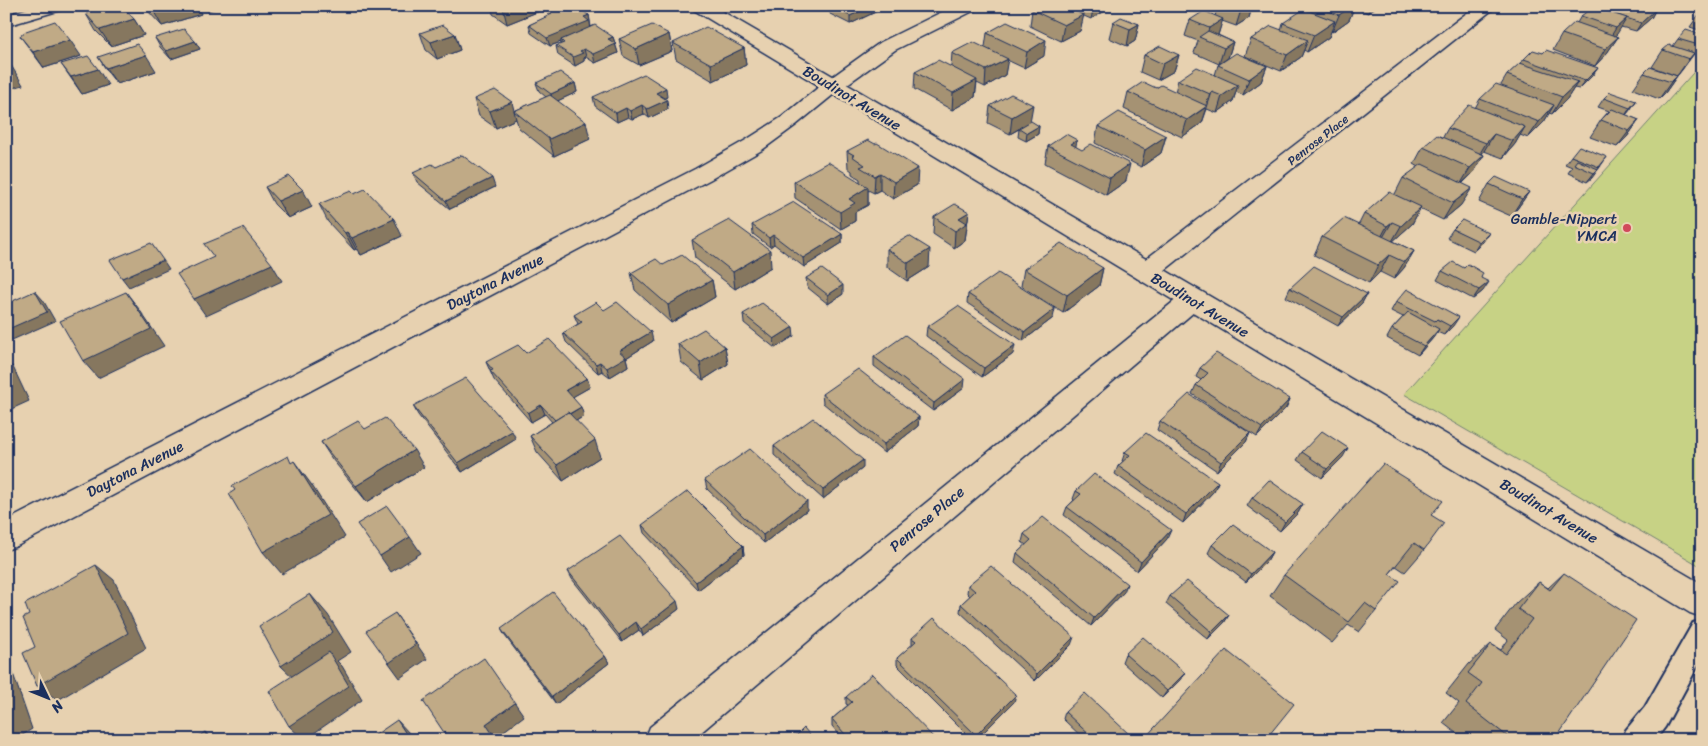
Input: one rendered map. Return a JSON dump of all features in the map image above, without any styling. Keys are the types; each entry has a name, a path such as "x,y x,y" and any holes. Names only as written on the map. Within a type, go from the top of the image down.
{"street":[{"path":"6,21 55,6"},
{"name":"Boudinot Avenue","path":"700,6 1702,602"},
{"name":"Daytona Avenue","path":"6,536 703,174 754,145 789,121 832,86 888,46 970,6"},
{"name":"Penrose Place","path":"1146,272 1488,6"},
{"name":"Penrose Place","path":"663,740 1192,300"}],"lane":[{"path":"1636,740 1655,716 1702,632"}],"green space":[{"name":"Gamble-Nippert YMCA","path":"1702,63 1702,567 1404,394"}],"building":[{"path":"105,6 122,6 134,19 100,30 86,14"},
{"path":"149,6 166,6 153,10"},
{"path":"560,6 573,6 575,8 571,10 577,13 582,11 589,15 584,17 589,21 547,38 529,25 552,14 548,11"},
{"path":"831,6 871,6 850,16"},
{"path":"1040,6 1064,6 1083,15 1064,25 1032,10"},
{"path":"1231,6 1247,6 1241,10"},
{"path":"1315,6 1352,6 1339,15"},
{"path":"1599,6 1646,6 1656,9 1641,23 1597,8"},
{"path":"1593,7 1627,18 1616,28 1581,16"},
{"path":"1304,9 1335,21 1314,35 1283,23"},
{"path":"1204,11 1223,19 1209,28 1190,20"},
{"path":"1121,17 1139,24 1130,29 1113,22"},
{"path":"55,21 70,40 33,52 20,36 26,31"},
{"path":"1007,22 1046,40 1027,52 987,33"},
{"path":"1575,22 1618,37 1605,49 1562,34"},
{"path":"443,25 455,34 431,42 420,33"},
{"path":"595,25 613,37 608,39 616,44 593,54 584,49 580,51 583,53 573,57 556,46 564,43 561,40"},
{"path":"652,25 669,34 636,49 619,39"},
{"path":"1271,26 1308,40 1287,55 1251,39"},
{"path":"706,27 744,48 711,64 673,43"},
{"path":"184,29 195,41 166,51 155,38"},
{"path":"1686,30 1702,35 1702,46 1678,39"},
{"path":"1208,31 1233,42 1224,48 1199,37"},
{"path":"973,42 1008,59 986,70 952,53"},
{"path":"137,44 146,55 106,68 98,57"},
{"path":"1669,45 1694,53 1689,59 1663,50"},
{"path":"1160,46 1179,55 1163,64 1144,55"},
{"path":"1533,50 1543,53 1546,50 1598,68 1585,81 1524,59"},
{"path":"1236,53 1267,66 1249,79 1218,65"},
{"path":"88,56 98,69 71,77 61,64"},
{"path":"6,60 11,68 6,70"},
{"path":"938,60 977,80 953,93 915,72"},
{"path":"1520,63 1578,82 1562,97 1507,75"},
{"path":"1197,67 1238,85 1222,96 1212,92 1210,94 1178,80"},
{"path":"1650,67 1677,76 1671,82 1644,73"},
{"path":"560,72 575,83 551,94 536,83"},
{"path":"644,74 666,88 656,93 667,100 647,109 642,105 630,111 626,108 616,113 593,97"},
{"path":"1143,82 1156,88 1161,85 1207,106 1187,120 1128,92"},
{"path":"1496,84 1554,105 1539,122 1480,99"},
{"path":"495,90 512,102 490,111 474,99"},
{"path":"1610,92 1636,101 1630,108 1604,98"},
{"path":"1011,94 1033,105 1012,117 990,106"},
{"path":"550,95 586,122 549,139 514,111"},
{"path":"1469,105 1525,127 1513,141 1494,134 1486,143 1448,128"},
{"path":"1612,109 1639,120 1629,131 1601,120"},
{"path":"1119,112 1166,136 1145,150 1098,126"},
{"path":"1031,121 1039,126 1027,133 1019,128"},
{"path":"1066,134 1077,140 1071,144 1082,150 1091,144 1130,164 1110,178 1048,146"},
{"path":"1437,135 1484,155 1470,168 1423,147"},
{"path":"868,140 875,144 877,143 918,168 894,182 880,173 875,176 860,167 865,165 847,151"},
{"path":"1579,146 1607,157 1599,167 1571,156"},
{"path":"462,155 492,178 446,201 413,173 432,164 436,167"},
{"path":"1577,160 1598,169 1594,173 1574,164"},
{"path":"828,162 868,187 849,199 855,203 840,212 794,181"},
{"path":"1422,164 1472,188 1453,203 1403,178"},
{"path":"289,176 303,190 278,201 265,187"},
{"path":"1496,177 1529,192 1522,199 1489,184"},
{"path":"365,189 394,219 352,238 347,232 345,233 319,204 351,191 354,194"},
{"path":"1389,192 1421,207 1401,226 1392,222 1387,226 1364,214"},
{"path":"794,202 842,234 803,258 773,235 769,238 752,225"},
{"path":"955,204 969,212 959,218 967,223 955,231 934,217"},
{"path":"1344,218 1414,251 1404,262 1389,255 1378,265 1322,237"},
{"path":"729,220 770,250 733,272 692,240"},
{"path":"1462,220 1489,233 1480,242 1453,229"},
{"path":"243,228 272,264 194,299 177,274 214,257 204,244"},
{"path":"909,236 930,249 908,263 887,249"},
{"path":"151,243 163,260 122,278 110,260"},
{"path":"1061,243 1103,268 1067,295 1024,269"},
{"path":"682,255 712,280 668,305 631,273 656,259 663,265"},
{"path":"1453,262 1464,268 1468,264 1483,273 1481,278 1489,282 1479,290 1442,271"},
{"path":"1314,266 1367,294 1343,317 1290,288"},
{"path":"822,269 843,285 828,295 806,278"},
{"path":"998,273 1055,309 1025,332 968,294"},
{"path":"1407,289 1459,317 1450,326 1437,319 1435,321 1396,302"},
{"path":"35,291 47,312 6,330 6,304"},
{"path":"126,292 151,329 83,361 60,321"},
{"path":"596,302 604,310 617,302 651,332 619,351 626,357 607,368 600,362 596,364 563,333 582,322 574,315"},
{"path":"762,303 793,327 774,339 743,314"},
{"path":"958,306 1015,345 984,368 927,327"},
{"path":"1408,312 1439,329 1424,346 1392,329"},
{"path":"704,329 725,347 700,363 678,344"},
{"path":"905,335 965,379 934,403 874,357"},
{"path":"549,339 587,378 566,390 581,407 555,420 541,405 528,413 490,371 493,370 486,362 518,345 526,353"},
{"path":"1216,353 1290,399 1262,428 1196,385 1208,373 1200,368"},
{"path":"858,369 919,417 884,444 822,394"},
{"path":"466,378 512,431 458,463 413,406"},
{"path":"1189,394 1250,433 1221,462 1160,421"},
{"path":"568,412 595,440 557,465 530,436"},
{"path":"385,418 414,450 356,486 321,442 358,421 365,429"},
{"path":"813,418 863,460 823,490 774,446"},
{"path":"1322,431 1348,448 1327,469 1302,452"},
{"path":"1146,433 1218,482 1186,514 1118,466 1130,455 1125,452"},
{"path":"750,449 807,501 763,535 705,480"},
{"path":"288,456 291,463 294,461 328,515 263,552 229,494 235,490 232,486"},
{"path":"1383,464 1443,501 1431,515 1444,523 1424,550 1414,543 1389,574 1400,581 1376,611 1365,603 1349,622 1284,575"},
{"path":"1094,474 1171,530 1141,562 1067,507 1081,494 1076,491"},
{"path":"1269,480 1303,504 1285,522 1252,498"},
{"path":"688,491 743,546 696,582 642,525"},
{"path":"387,506 410,537 380,556 357,524"},
{"path":"1043,517 1127,584 1094,618 1017,553 1031,540 1024,534"},
{"path":"1233,524 1272,552 1251,574 1212,545"},
{"path":"620,536 677,601 641,629 636,622 619,635 568,571"},
{"path":"96,565 128,633 37,686 23,653 35,647 23,618 29,615 25,604"},
{"path":"991,566 1074,637 1037,674 961,604 975,591 968,585"},
{"path":"1564,573 1636,620 1555,740 1512,740 1466,704 1482,683 1468,673 1491,644 1506,654 1532,619 1518,609 1539,582 1550,590"},
{"path":"1187,581 1229,615 1212,632 1170,596"},
{"path":"553,592 605,656 552,697 501,629"},
{"path":"310,594 333,632 281,666 259,626"},
{"path":"395,613 416,644 389,663 366,631"},
{"path":"934,618 1016,695 976,735 897,658 916,641 912,638"},
{"path":"1143,637 1185,673 1167,691 1125,654"},
{"path":"1226,650 1294,704 1265,740 1143,740"},
{"path":"329,652 349,686 289,726 269,691"},
{"path":"484,658 515,703 486,724 494,736 488,740 449,740 423,701"},
{"path":"872,674 936,740 850,740 832,719 852,702 846,697"},
{"path":"1085,693 1130,735 1125,740 1095,740 1065,712"},
{"path":"6,705 10,716 6,718"},
{"path":"397,720 410,740 368,740"},
{"path":"804,728 814,740 792,740"},
{"path":"205,732 208,740 194,740"}],"place":[{"name":"Gamble-Nippert YMCA","path":"1627,228"}]}
